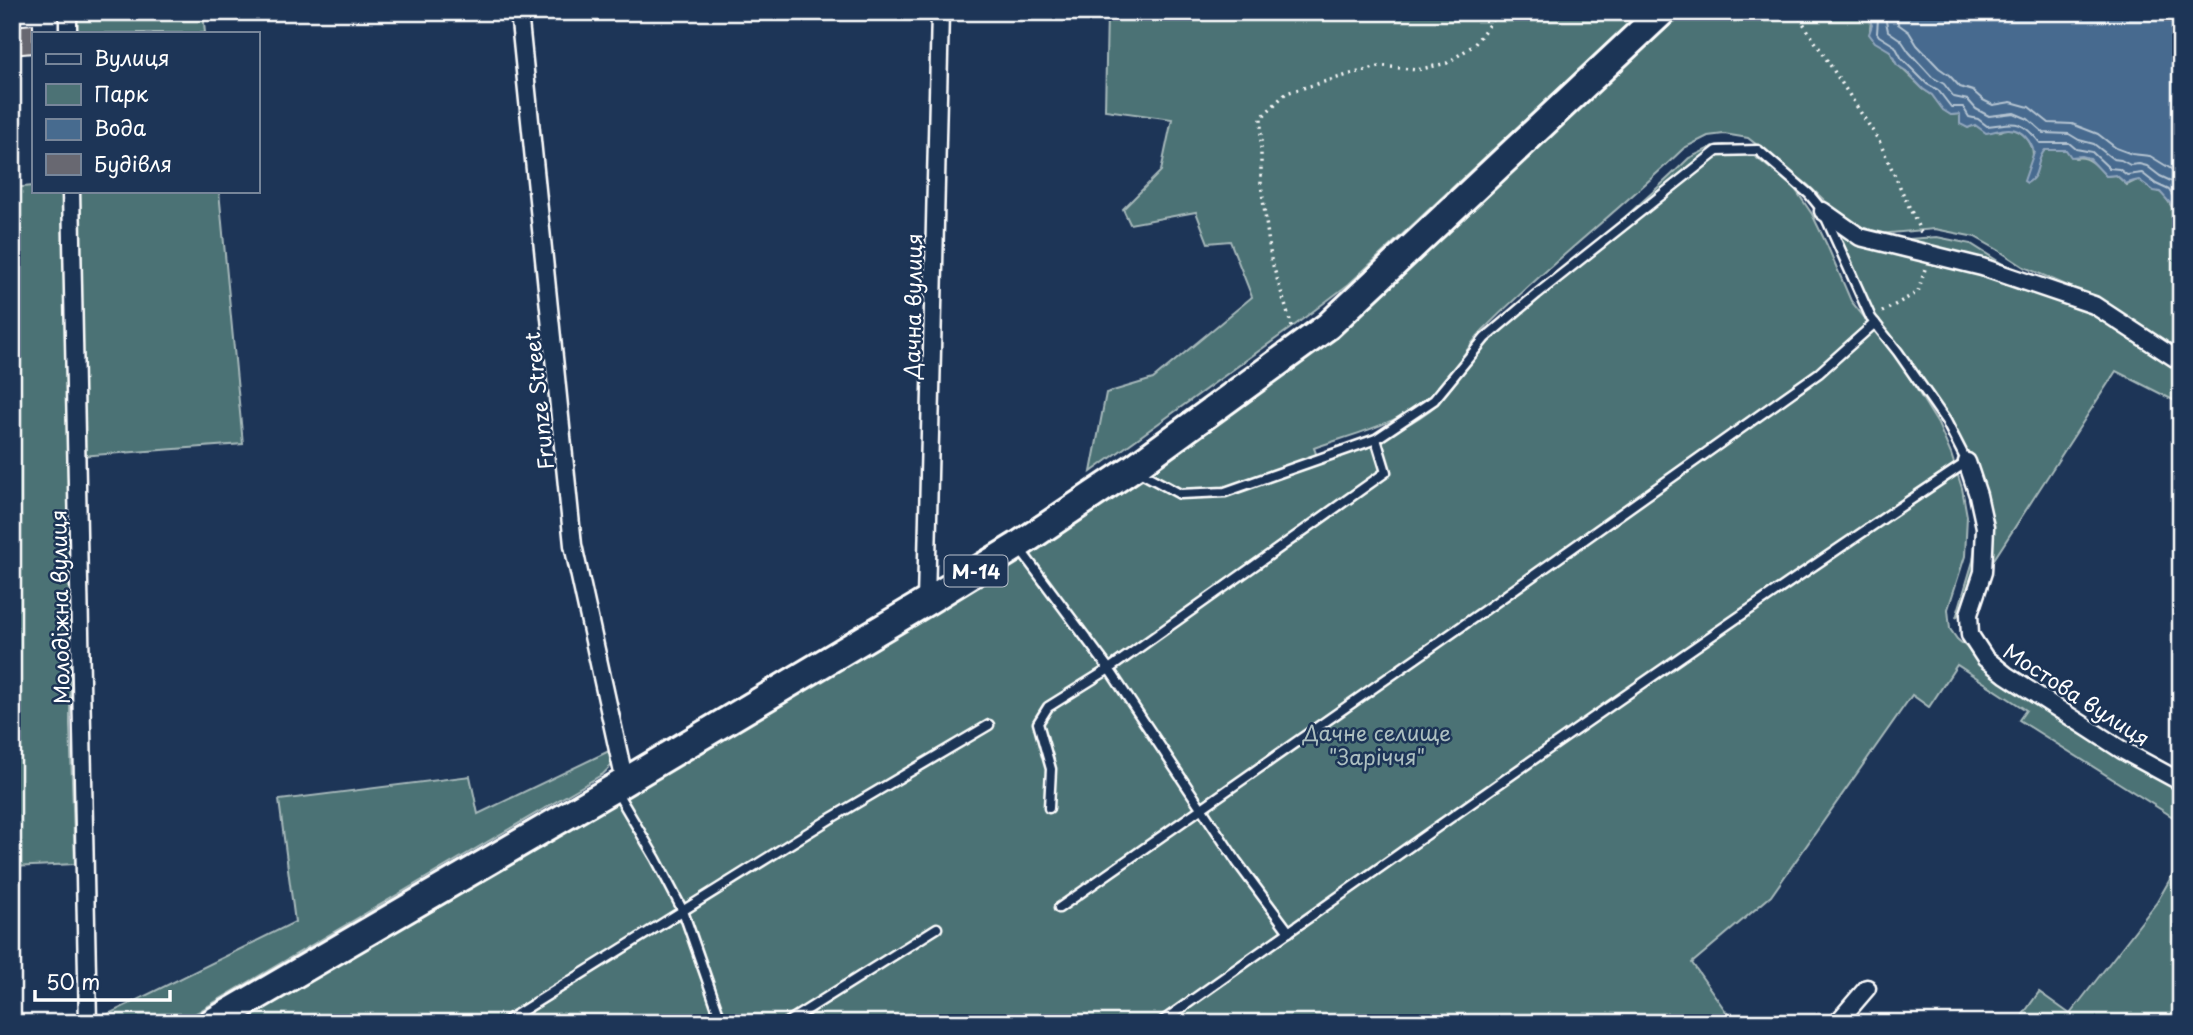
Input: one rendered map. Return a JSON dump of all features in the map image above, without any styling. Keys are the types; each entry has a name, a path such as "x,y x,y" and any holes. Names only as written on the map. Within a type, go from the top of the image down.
{"highway":[{"name":"М-14","path":"211,1023 620,785 926,601 1017,546 1133,468 1328,326 1662,12"}],"street":[{"path":"68,12 68,32"},
{"name":"Frunze Street","path":"519,12 573,545 620,785"},
{"name":"Дачна вулиця","path":"926,601 940,12"},
{"name":"Молодіжна вулиця","path":"71,192 88,1023"},
{"path":"1823,211 1860,237 1982,267 2094,305 2181,362"},
{"name":"Мостова вулиця","path":"1967,462 1985,527 1983,572 1969,614 1969,635 1985,659 2122,750 2181,782"},
{"path":"1837,1023 1867,988"}],"lane":[{"path":"1133,468 1180,494 1225,492 1376,439 1434,400 1485,338 1717,151 1758,150 1809,194 1823,211 1873,321 1946,421 1967,462 1776,589 1160,1023"},
{"path":"1059,908 1819,373 1873,321"},
{"path":"1049,808 1051,769 1038,723 1048,708 1110,669 1386,472 1376,439"},
{"path":"1017,546 1110,669 1237,862 1289,932"},
{"path":"503,1023 833,817 989,725"},
{"path":"620,785 683,911 722,1023"},
{"path":"786,1023 937,929"}],"path":[{"path":"1298,349 1271,259 1261,184 1261,118 1286,93 1351,74 1383,66 1417,70 1447,64 1474,45 1498,12"},
{"path":"1796,12 1879,141 1930,254 1918,292 1873,321"}],"green space":[{"path":"70,12 203,12 205,32 70,32"},
{"path":"1107,12 1641,12 1349,284 1091,472 1106,393 1153,379 1252,297 1230,241 1208,243 1196,212 1130,224 1123,209 1161,171 1172,119 1105,110"},
{"name":"Дачне селище \"Заріччя\"","path":"1684,12 1866,12 1871,20 1870,30 1890,51 1895,62 1932,95 1944,110 1951,115 1960,114 1968,128 1978,126 1996,131 2019,131 2030,144 2032,160 2037,167 2041,152 2067,150 2075,158 2092,162 2106,176 2116,175 2127,185 2139,179 2164,195 2181,221 2181,356 2089,295 2024,267 1975,237 1935,229 1879,234 1857,225 1840,215 1808,185 1748,138 1724,134 1708,136 1684,148 1532,283 1483,330 1431,397 1396,418 1314,448 1319,461 1390,433 1430,410 1447,393 1491,336 1689,158 1714,146 1745,149 1793,186 1812,214 1851,301 1896,356 1938,424 1951,454 1962,488 1967,516 1965,556 1948,609 1950,629 1957,639 2003,678 2181,781 2181,813 2176,819 2019,720 2026,710 1957,665 1929,707 1912,695 1771,896 1692,963 1734,1023 229,1023 634,786 1367,305"},
{"path":"32,186 32,192 63,192 72,456 70,724 75,864 12,867 12,188"},
{"path":"73,192 219,192 243,444 80,456"},
{"path":"1814,203 1879,241 1937,237 1971,244 2020,275 2057,288 2181,367 2181,404 2116,371 1956,618 1973,561 1976,536 1976,514 1959,450 1945,421 1857,298"},
{"path":"609,751 612,765 603,774 179,1023 96,1023 96,1020 295,922 279,800 470,776 478,814"},
{"path":"2181,860 2181,1017 2178,1023 2017,1023 2039,992 2070,1014 2157,902"}],"water":[{"path":"1866,12 2181,12 2181,221 2160,192 2154,191 2139,180 2126,184 2116,175 2106,176 2089,158 2071,157 2066,150 2045,150 2034,176 2027,183 2024,181 2034,152 2025,137 2014,130 1986,133 1975,125 1968,128 1960,124 1960,114 1951,115 1943,110 1932,95 1897,65 1890,51 1875,42 1869,34 1872,25"}],"building":[{"path":"33,24 32,53 12,55 12,26"}]}
